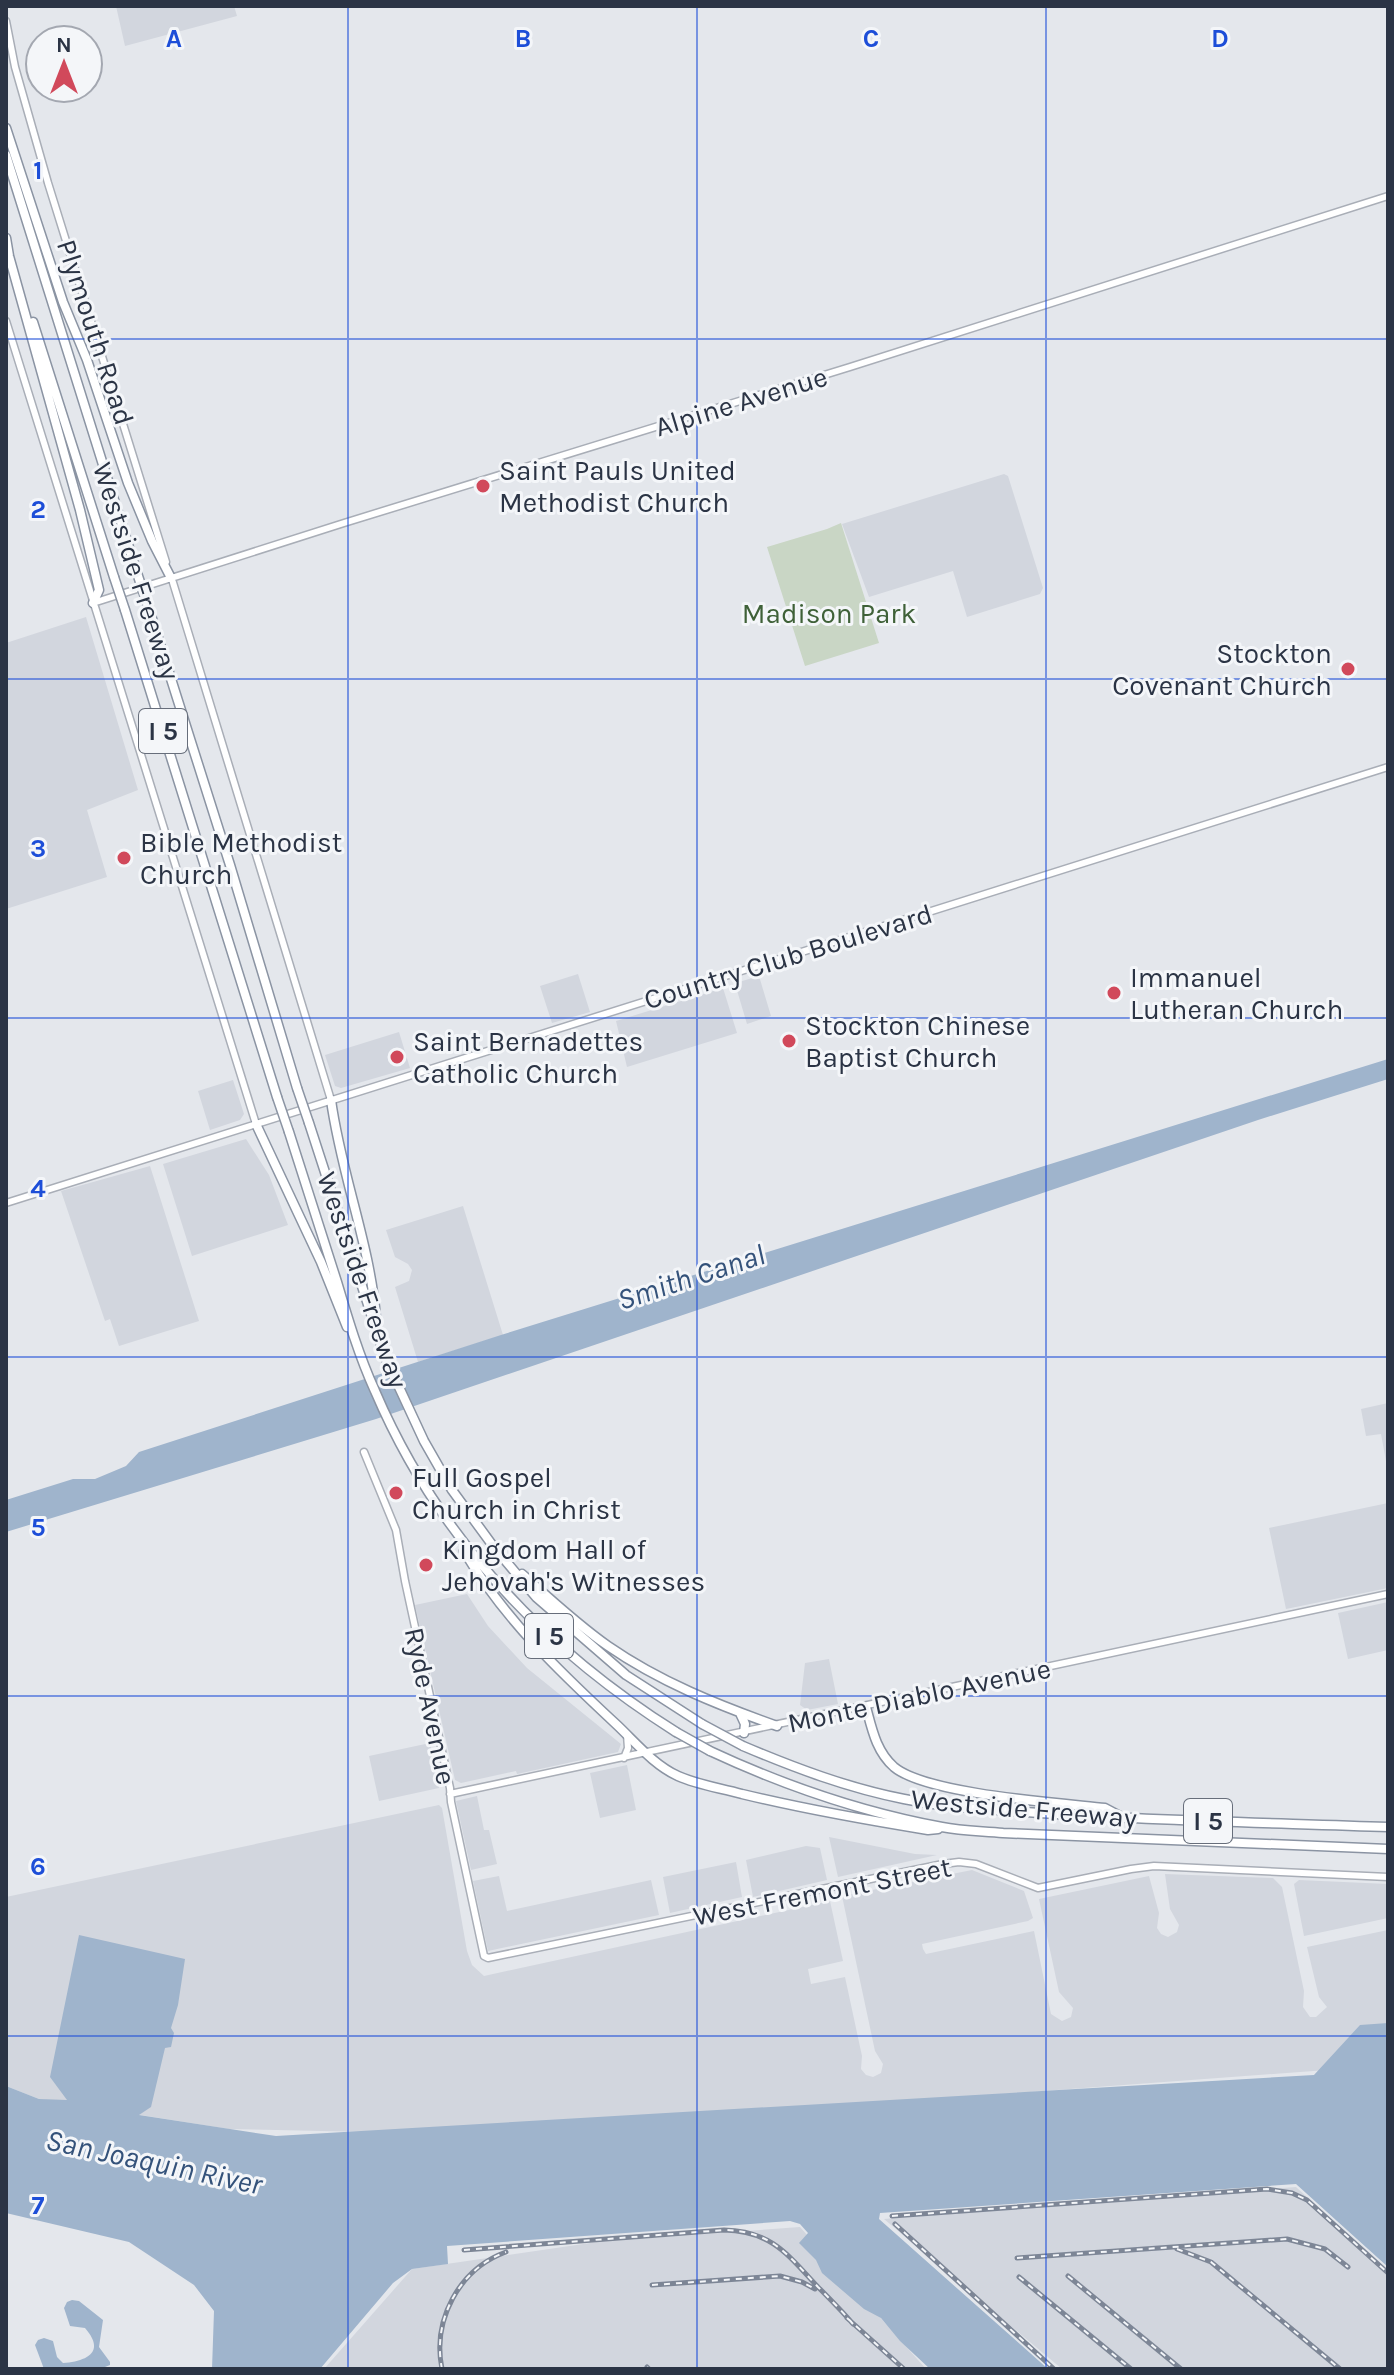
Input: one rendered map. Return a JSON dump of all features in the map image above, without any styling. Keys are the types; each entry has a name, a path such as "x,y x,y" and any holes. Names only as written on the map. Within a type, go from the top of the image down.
{"highway":[{"path":"6,128 63,302 128,483 171,578"},
{"name":"Westside Freeway","path":"6,155 230,865 297,1088 385,1357 424,1441 452,1490 503,1558 536,1597 601,1655 626,1675 702,1724 743,1746 862,1789 934,1804 1027,1812 1388,1827"},
{"path":"6,228 90,550 99,590 93,603"},
{"path":"6,238 27,311"},
{"name":"Westside Freeway","path":"36,346 82,472 356,1345 403,1449 444,1516 497,1582 541,1630 597,1677 676,1732 710,1751 811,1794 876,1813 945,1828 1388,1849"},
{"path":"331,1100 374,1291 377,1331"},
{"path":"256,1124 356,1345"},
{"path":"444,1516 476,1571 518,1626 627,1735 670,1772 694,1782 872,1821 928,1830 945,1828"},
{"path":"503,1558 574,1620 663,1680 777,1726"},
{"path":"866,1707 879,1749 907,1775 944,1786 996,1795 1105,1808 1124,1818"},
{"path":"739,1713 744,1720 744,1733"}],"street":[{"name":"Plymouth Road","path":"6,21 19,85 331,1100"},
{"name":"Alpine Avenue","path":"93,603 1388,196"},
{"path":"6,321 256,1124"},
{"name":"Country Club Boulevard","path":"6,1203 1388,767"},
{"name":"Ryde Avenue","path":"364,1452 396,1530 484,1956 492,1959"},
{"name":"Monte Diablo Avenue","path":"450,1794 1388,1594"},
{"path":"624,1758 628,1748 627,1735"},
{"name":"West Fremont Street","path":"492,1959 959,1862 981,1865 1038,1888 1154,1866 1388,1877"}],"shaded area":[{"path":"116,6 234,6 237,16 125,46"},
{"path":"1004,474 1008,476 1043,588 1040,594 967,617 953,571 869,597 842,524"},
{"path":"86,617 138,790 87,810 107,877 6,909 6,643"},
{"path":"578,974 590,1012 552,1023 540,986"},
{"path":"759,976 771,1016 747,1024 736,987 739,982"},
{"path":"723,988 737,1033 627,1067 616,1021"},
{"path":"399,1032 410,1068 341,1088 335,1086 325,1055"},
{"path":"233,1080 244,1114 240,1120 210,1130 198,1091"},
{"path":"246,1139 269,1175 288,1225 192,1256 163,1164"},
{"path":"150,1166 199,1321 119,1346 110,1319 105,1321 61,1191"},
{"path":"463,1206 503,1335 418,1362 395,1287 409,1281 412,1270 395,1257 386,1230"},
{"path":"1388,1403 1388,1472 1381,1434 1366,1436 1361,1409"},
{"path":"1388,1503 1388,1588 1286,1609 1269,1528"},
{"path":"467,1594 488,1626 527,1668 621,1744 618,1752 517,1774 516,1771 461,1783 455,1780 415,1605"},
{"path":"1388,1602 1388,1650 1348,1659 1338,1613"},
{"path":"829,1659 838,1704 807,1710 800,1705 805,1663"},
{"path":"430,1743 439,1788 379,1801 369,1756"},
{"path":"627,1765 636,1810 600,1818 590,1773"},
{"path":"477,1796 484,1830 489,1830 497,1864 471,1870 456,1801"},
{"path":"439,1805 467,1951 472,1965 484,1976 830,1901 843,1961 808,1969 811,1984 845,1977 862,2056 861,2069 873,2077 881,2073 883,2064 875,2051 842,1896 972,1870 1024,1891 1033,1918 922,1944 923,1949 926,1954 1034,1931 1051,2014 1062,2021 1071,2017 1073,2008 1059,1992 1039,1899 1149,1876 1159,1913 1157,1928 1168,1937 1177,1932 1179,1925 1170,1909 1165,1874 1273,1878 1282,1887 1304,1991 1303,2007 1310,2017 1316,2017 1327,2007 1319,1997 1307,1947 1388,1930 1388,2034 1327,2070 458,2134 229,2129 39,2099 6,2086 6,1897"},
{"path":"829,1837 915,1854 937,1855 838,1877"},
{"path":"806,1846 820,1848 827,1880 753,1897 746,1860"},
{"path":"736,1862 742,1897 670,1913 663,1877"},
{"path":"499,1876 507,1911 651,1880 659,1915 488,1951 473,1881"},
{"path":"1299,1880 1388,1884 1388,1918 1304,1936 1294,1884"},
{"path":"1296,2187 1388,2272 1388,2369 1062,2369 884,2219"},
{"path":"800,2227 926,2369 324,2369 412,2269 597,2242"}],"green space":[{"name":"Madison Park","path":"841,523 879,643 805,666 767,547"}],"water":[{"name":"Smith Canal","path":"1388,1059 1388,1079 1258,1120 376,1419 6,1532 6,1500 73,1479 95,1479 126,1466 139,1452 501,1335"},
{"name":"San Joaquin River","path":"79,1935 185,1959 171,2028 174,2033 171,2047 165,2048 151,2107 139,2115 276,2136 1314,2075 1360,2025 1388,2023 1388,2267 1296,2184 880,2213 879,2219 1048,2369 930,2369 881,2318 864,2309 822,2273 816,2260 799,2243 808,2233 800,2224 790,2221 447,2246 448,2264 412,2269 393,2283 320,2369 212,2369 214,2311 194,2285 129,2242 6,2213 6,2086 39,2099 67,2100 50,2077"},
{"path":"72,2300 79,2301 103,2320 99,2347 110,2365 100,2369 44,2369 35,2345 38,2340 53,2341 57,2357 63,2363 80,2360 94,2349 85,2328 70,2326 64,2308"}],"railway":[{"path":"892,2216 1267,2189 1292,2193 1307,2200 1388,2273"},
{"path":"895,2224 1054,2369"},
{"path":"464,2250 741,2231 778,2247 853,2324"},
{"path":"1017,2258 1287,2239 1325,2249 1348,2267"},
{"path":"1177,2249 1211,2262 1340,2369"},
{"path":"442,2369 441,2332 453,2298 475,2271 506,2252"},
{"path":"652,2285 780,2276 815,2289"},
{"path":"1068,2276 1181,2369"},
{"path":"1019,2277 1131,2369"},
{"path":"847,2318 904,2369"}],"place":[{"name":"Saint Pauls United Methodist Church","path":"483,486"},
{"name":"Stockton Covenant Church","path":"1348,669"},
{"name":"Bible Methodist Church","path":"124,858"},
{"name":"Immanuel Lutheran Church","path":"1114,993"},
{"name":"Stockton Chinese Baptist Church","path":"789,1041"},
{"name":"Saint Bernadettes Catholic Church","path":"397,1057"},
{"name":"Full Gospel Church in Christ","path":"396,1493"},
{"name":"Kingdom Hall of Jehovah's Witnesses","path":"426,1565"}]}
